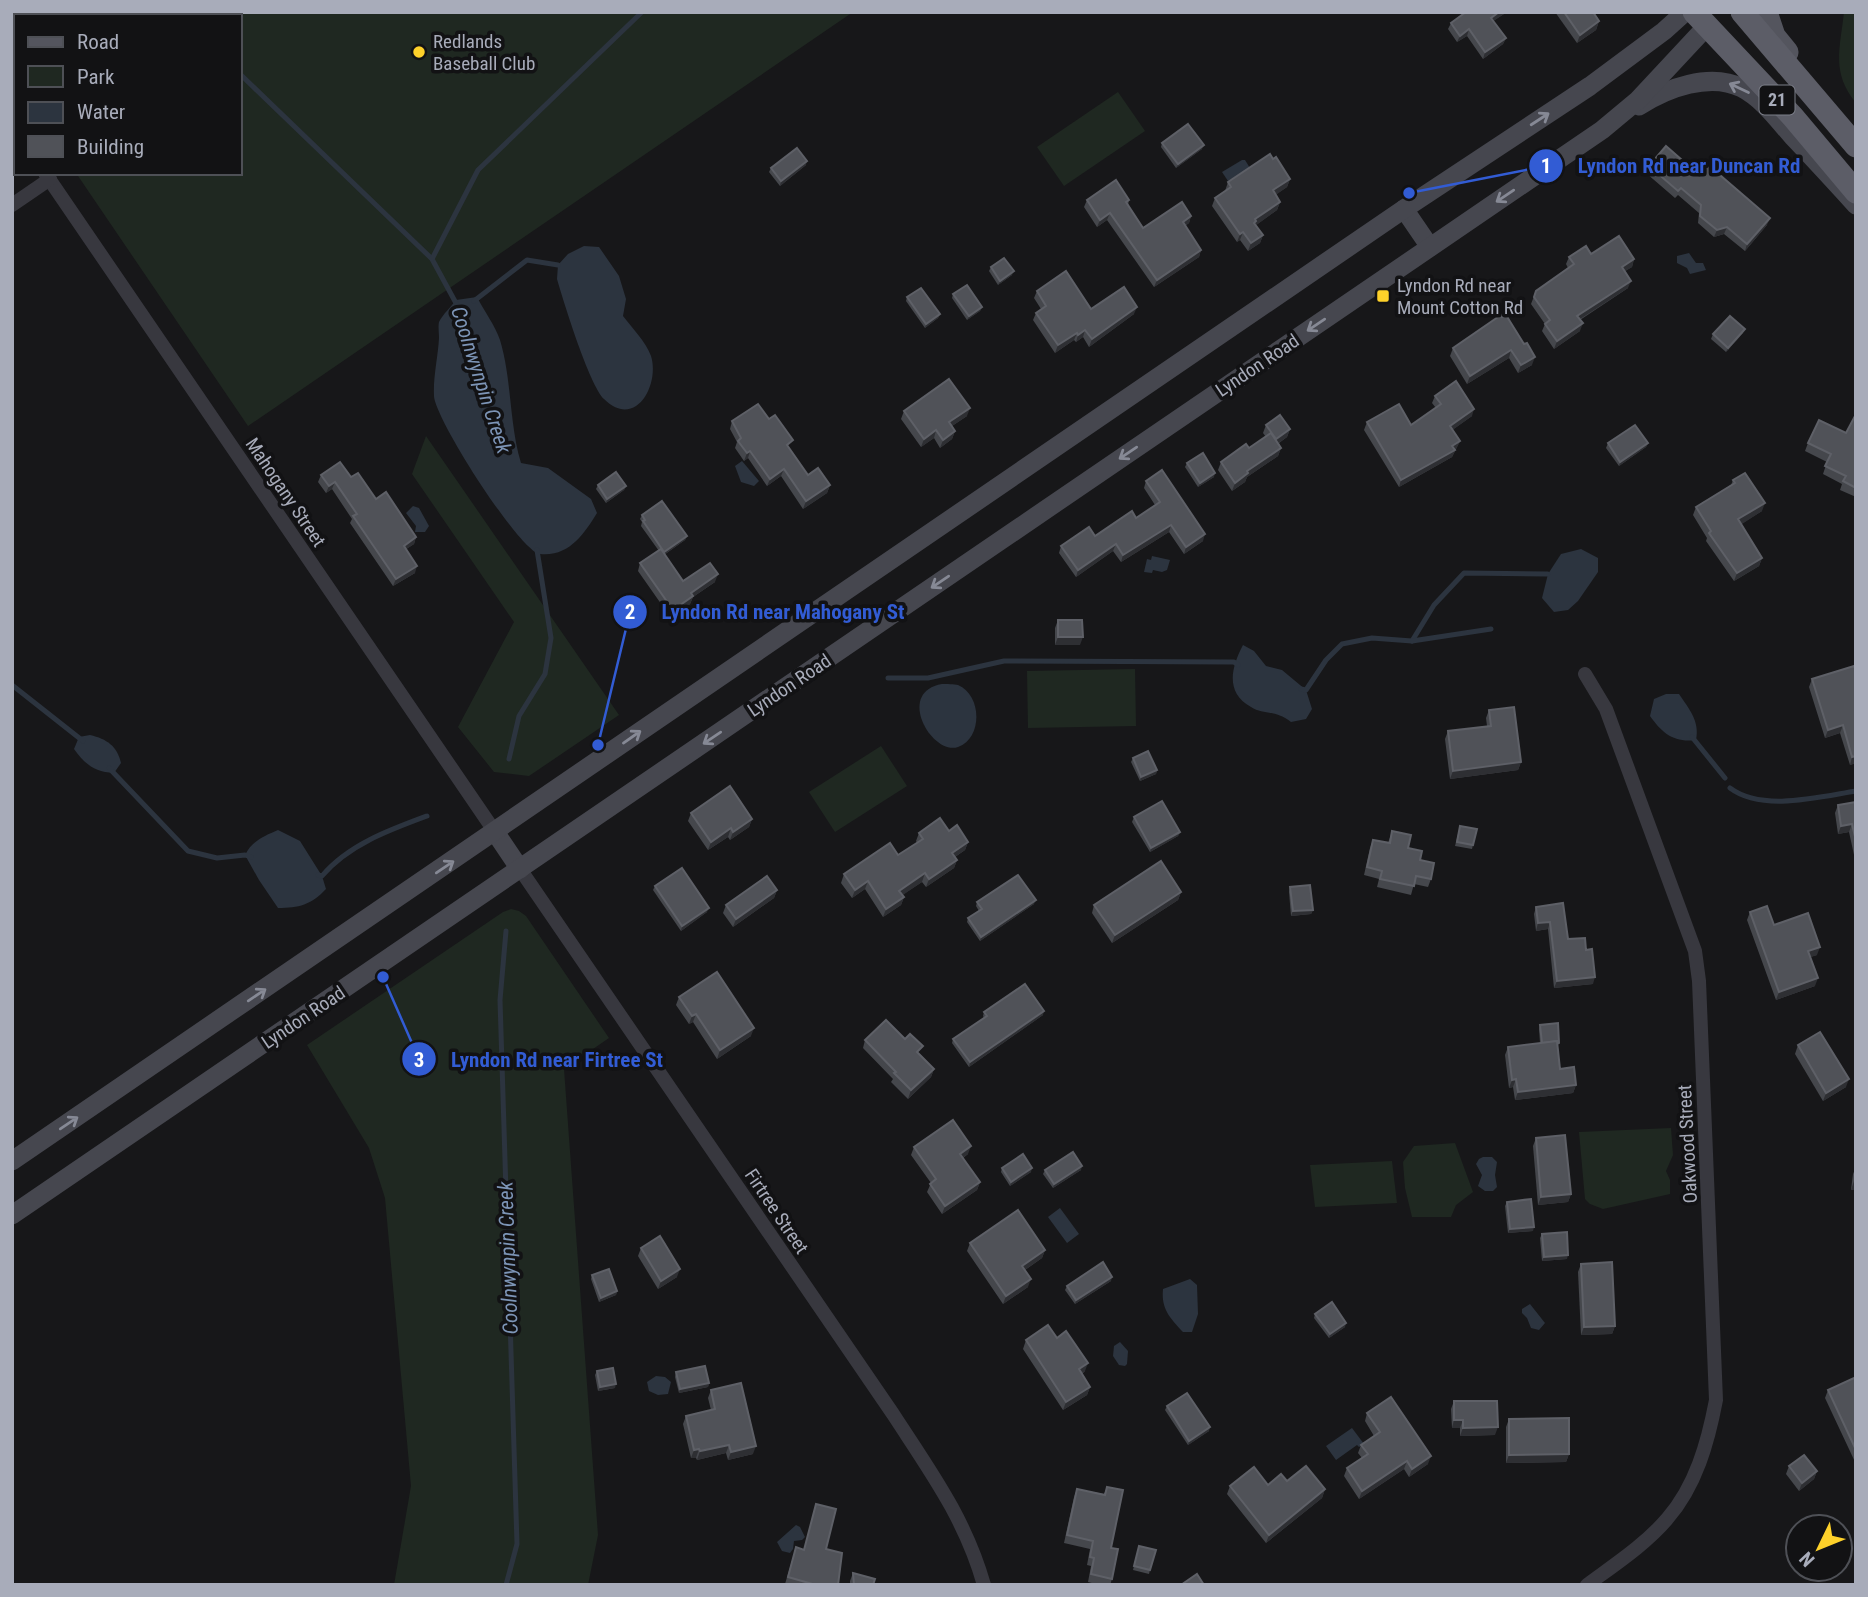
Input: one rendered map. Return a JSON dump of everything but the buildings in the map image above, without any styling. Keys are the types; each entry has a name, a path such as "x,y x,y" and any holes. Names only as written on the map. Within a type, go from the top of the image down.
{"highway":[{"name":"21","path":"1742,12 1856,146"},
{"name":"21","path":"1706,17 1856,192"}],"main road":[{"path":"12,1161 1404,209 1590,86 1685,12"},
{"path":"1766,12 1774,36 1856,131"},
{"name":"Lyndon Road","path":"12,1215 1602,130 1638,100 1706,17"},
{"path":"1602,130 1671,89 1705,82 1733,85 1744,89 1764,105 1856,205"},
{"path":"1404,209 1430,247"},
{"path":"495,832 520,869"}],"street":[{"path":"12,205 48,176"},
{"name":"Mahogany Street","path":"48,176 495,832"},
{"name":"Oakwood Street","path":"1586,674 1606,709 1695,951 1699,981 1716,1400 1710,1432 1678,1506 1651,1535 1587,1585"},
{"name":"Firtree Street","path":"520,869 943,1490 976,1555 984,1585"}],"green space":[{"path":"12,12 853,12 248,426 77,175 242,175 242,14 14,14 14,82"},
{"path":"1844,12 1856,12 1856,103 1848,92 1840,70 1839,49"},
{"path":"1118,92 1145,131 1064,186 1037,147"},
{"path":"426,436 619,715 529,776 494,772 458,727 514,622 412,474"},
{"path":"1135,669 1136,726 1028,728 1027,671"},
{"path":"881,746 907,786 835,832 809,792"},
{"path":"511,909 526,916 609,1038 564,1069 598,1535 588,1585 394,1585 411,1486 385,1198 369,1148 307,1045"},
{"path":"1671,1128 1673,1155 1666,1171 1670,1180 1670,1194 1603,1209 1585,1199 1579,1132"},
{"path":"1455,1143 1473,1192 1456,1205 1451,1217 1412,1217 1405,1188 1403,1162 1414,1146"},
{"path":"1392,1161 1397,1203 1315,1207 1310,1165"}],"water":[{"path":"1245,160 1250,168 1228,181 1222,172"},
{"path":"584,246 599,247 619,276 626,299 623,316 651,356 652,379 648,391 635,407 615,407 598,391 557,279 558,265 568,254"},
{"path":"1689,253 1696,263 1703,263 1706,270 1690,274 1687,268 1677,263 1677,256"},
{"path":"477,297 495,329 504,355 514,433 521,463 548,468 591,499 597,513 581,536 559,552 540,554 530,548 515,532 463,456 438,409 434,389 439,322 456,300"},
{"path":"742,461 759,481 754,486 741,482 735,466"},
{"path":"413,506 419,508 429,526 425,532 415,532 416,526 406,513"},
{"path":"1581,549 1598,558 1598,572 1578,601 1568,610 1554,612 1542,598 1548,574 1561,554"},
{"path":"1152,556 1170,560 1167,570 1144,572 1147,559 1151,560"},
{"path":"1243,645 1254,651 1266,666 1282,670 1306,690 1312,709 1306,719 1291,722 1279,715 1255,709 1242,701 1237,694 1233,678"},
{"path":"942,684 958,685 966,690 975,707 972,735 958,747 948,747 938,742 923,722 921,698 928,689"},
{"path":"1666,694 1679,694 1695,721 1696,740 1681,740 1669,736 1650,716 1654,699"},
{"path":"90,735 106,741 117,752 121,763 114,773 91,766 74,749 79,737"},
{"path":"278,830 300,841 322,876 326,889 304,904 278,908 245,855 255,843"},
{"path":"1483,1157 1492,1157 1497,1162 1497,1187 1493,1191 1485,1191 1478,1186 1482,1175 1476,1164"},
{"path":"1060,1208 1079,1234 1067,1243 1048,1217"},
{"path":"1190,1279 1197,1285 1198,1314 1192,1332 1183,1332 1165,1308 1163,1289"},
{"path":"1530,1304 1545,1323 1539,1330 1531,1328 1522,1313 1522,1309"},
{"path":"1120,1342 1128,1351 1125,1366 1119,1365 1113,1356 1114,1346"},
{"path":"656,1376 665,1377 671,1382 668,1394 658,1395 649,1391 647,1382"},
{"path":"1352,1428 1364,1444 1359,1447 1357,1445 1336,1460 1326,1446"},
{"path":"796,1525 805,1537 794,1541 790,1553 782,1551 777,1542"}],"waterway":[{"path":"432,259 478,170 642,12"},
{"name":"Coolnwynpin Creek","path":"242,76 432,259 457,305"},
{"path":"474,301 527,260 558,265"},
{"name":"Coolnwynpin Creek","path":"509,759 519,716 545,674 551,638 537,550"},
{"path":"1412,641 1434,605 1464,573 1548,574"},
{"path":"1301,689 1306,690 1326,660 1342,644 1372,638 1412,641 1491,629"},
{"path":"888,678 928,678 1004,661 1234,662 1238,665"},
{"path":"12,685 83,741"},
{"path":"1692,737 1725,778"},
{"path":"109,768 188,851 217,858 245,855 251,857"},
{"path":"1730,788 1743,795 1774,801 1808,799 1856,791"},
{"path":"318,875 322,876 357,847 427,816"},
{"name":"Coolnwynpin Creek","path":"506,931 500,1000 517,1544 506,1585"}],"place":[{"name":"Redlands Baseball Club","path":"419,52"},
{"name":"Lyndon Rd near Duncan Rd","path":"1409,193"},
{"name":"Lyndon Rd near Mount Cotton Rd","path":"1383,296"},
{"name":"Lyndon Rd near Mahogany St","path":"598,745"},
{"name":"Lyndon Rd near Firtree St","path":"383,977"}]}
